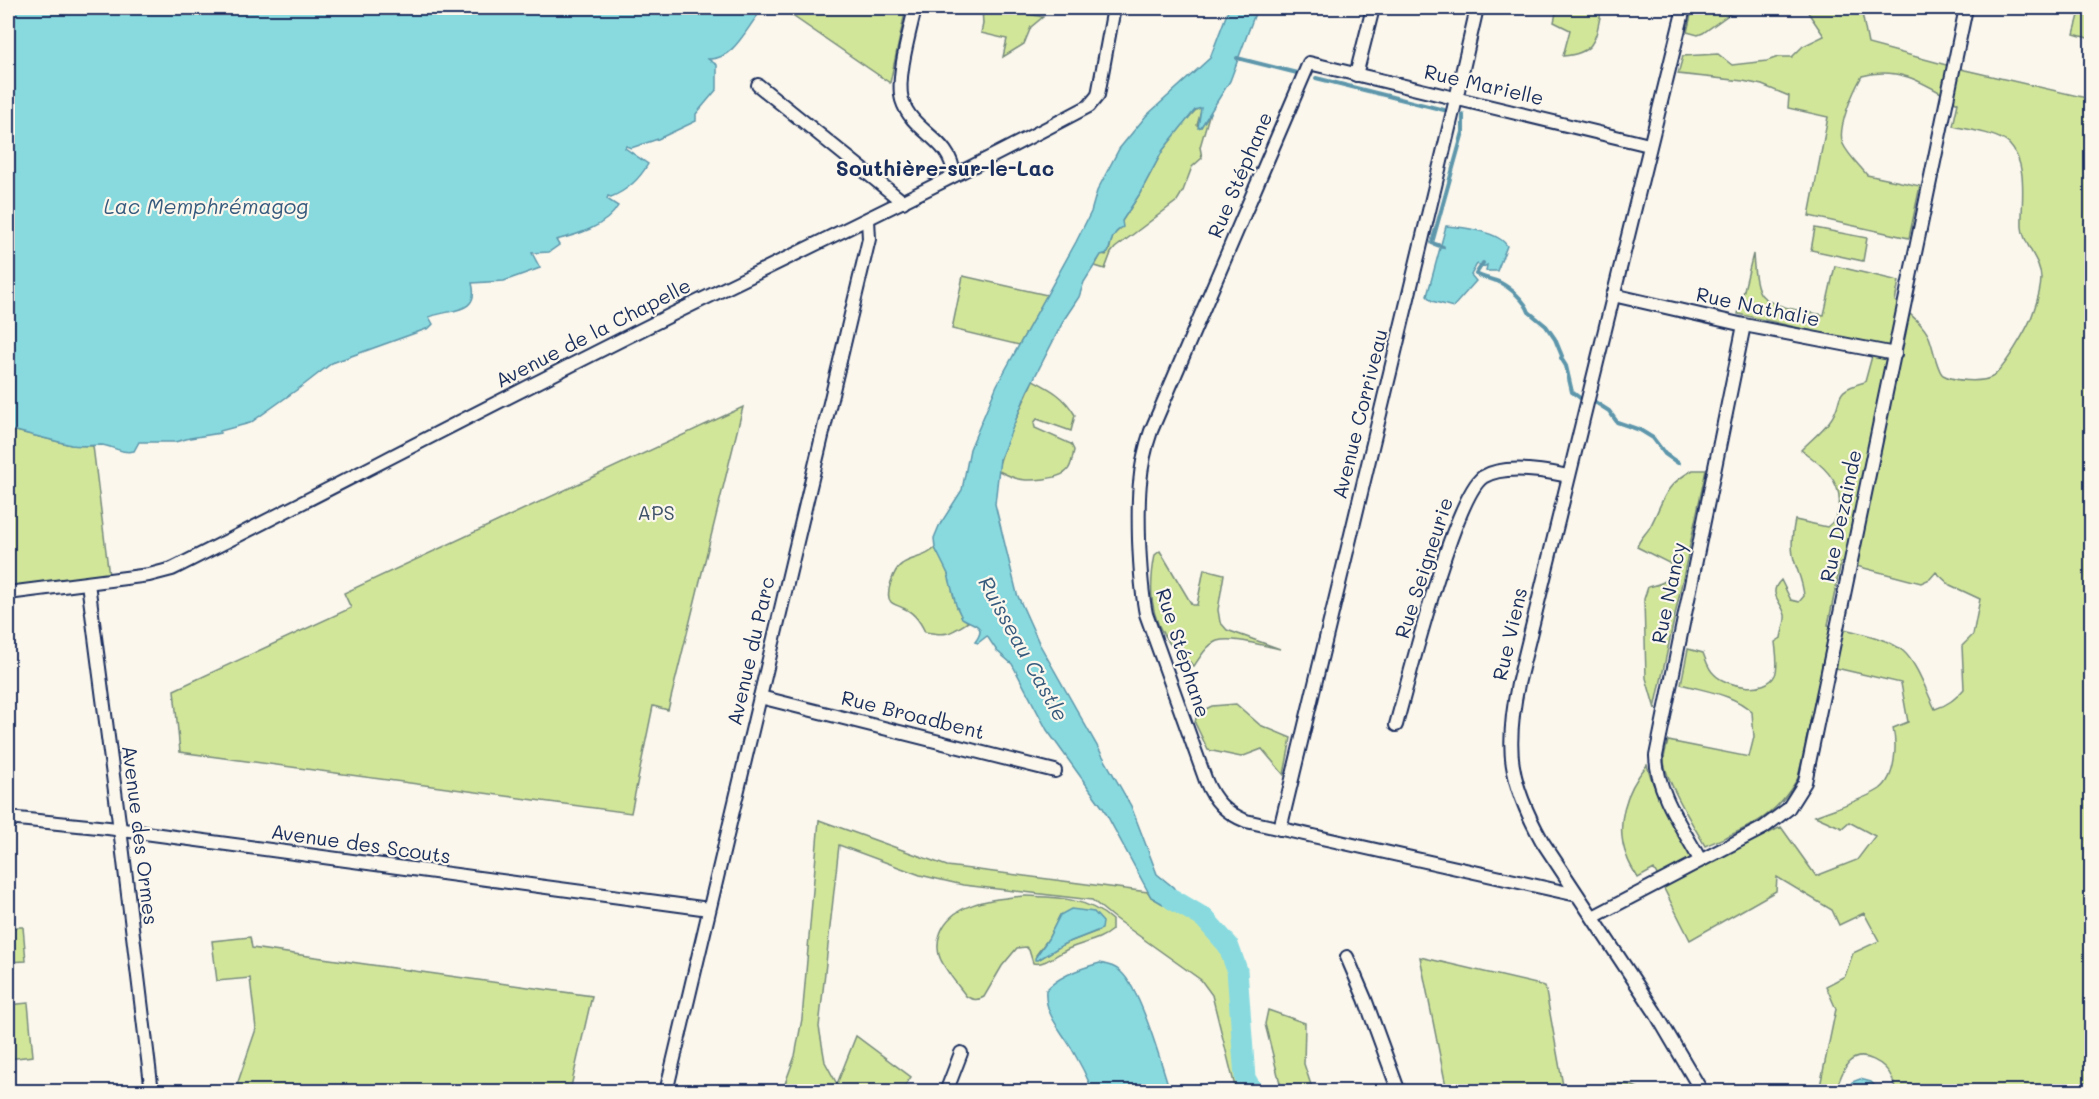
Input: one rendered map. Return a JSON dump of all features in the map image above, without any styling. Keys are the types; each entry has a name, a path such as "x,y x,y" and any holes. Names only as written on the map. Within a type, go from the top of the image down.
{"street":[{"path":"915,8 901,80 902,99 911,118 945,148 952,160 954,175"},
{"name":"Avenue de la Chapelle","path":"8,593 155,575 172,569 687,307 903,202 1093,103 1098,95 1114,8"},
{"path":"1356,75 1373,8"},
{"name":"Avenue Corriveau","path":"1280,829 1477,8"},
{"name":"Rue Viens","path":"1684,8 1516,695 1510,748 1512,768 1526,811 1542,841 1658,1016 1702,1092"},
{"name":"Rue Dezainde","path":"1593,917 1772,822 1795,800 1805,782 1966,8"},
{"name":"Rue Marielle","path":"1309,63 1649,145"},
{"name":"Rue Stéphane","path":"1309,63 1151,431 1141,462 1139,478 1140,572 1143,600 1206,781 1217,802 1235,817 1577,895"},
{"path":"758,85 903,202"},
{"name":"Avenue du Parc","path":"666,1092 869,239 868,219"},
{"name":"Rue Nathalie","path":"1613,295 1744,325 1895,354"},
{"name":"Rue Nancy","path":"1700,860 1662,789 1657,773 1656,756 1744,325"},
{"name":"Rue Seigneurie","path":"1396,725 1450,541 1465,502 1475,485 1485,476 1499,471 1534,471 1568,476"},
{"name":"Avenue des Ormes","path":"88,583 152,1092"},
{"name":"Rue Broadbent","path":"760,697 1055,771"},
{"name":"Avenue des Scouts","path":"8,818 120,830 709,909"},
{"path":"1347,957 1399,1092"},
{"path":"946,1092 961,1053"}],"green space":[{"path":"781,8 906,8 890,83"},
{"path":"982,8 1001,8 1043,17 1031,27 1024,44 1003,57 1007,39 981,33"},
{"path":"1557,8 1602,8 1596,35 1589,47 1583,51 1563,56 1570,30 1554,22"},
{"path":"1680,8 1738,8 1698,35 1687,32 1692,11"},
{"path":"1805,8 1861,8 1868,44 1965,70 2091,99 2091,1091 1896,1091 1892,1078 1885,1068 1873,1060 1861,1057 1849,1062 1835,1091 1819,1091 1836,1009 1826,986 1845,976 1853,953 1879,941 1864,913 1839,925 1832,910 1777,877 1776,891 1690,940 1654,869 1638,878 1623,845 1624,808 1633,785 1647,765 1653,784 1697,869 1781,827 1816,876 1857,860 1875,836 1849,822 1842,828 1815,816 1866,796 1885,784 1894,760 1893,728 1908,722 1901,683 1823,665 1798,778 1789,792 1779,804 1758,821 1705,846 1665,768 1664,758 1668,741 1749,757 1754,737 1752,712 1728,697 1681,684 1688,649 1703,653 1714,674 1736,685 1763,685 1775,675 1777,663 1775,642 1781,638 1785,615 1776,597 1775,589 1781,580 1791,600 1799,602 1804,596 1792,552 1795,520 1827,527 1838,513 1839,507 1834,481 1816,461 1801,450 1829,422 1842,393 1846,389 1865,382 1875,345 1738,314 1753,254 1756,282 1763,297 1788,308 1824,315 1835,266 1899,281 1895,301 1923,327 1931,341 1941,373 1960,380 1982,380 1997,373 2009,358 2026,328 2038,295 2041,282 2040,271 2025,240 2022,227 2023,184 2019,162 2009,144 2004,140 1953,126 1958,103 1912,79 1888,73 1875,73 1862,76 1847,110 1841,137 1843,144 1867,175 1920,186 1909,238 1809,216 1828,117 1788,108 1789,96 1762,85 1678,74 1683,56 1718,54 1732,65 1767,61 1778,57 1792,57 1803,46 1824,36","holes":["1841,562 1921,583 1930,579 1936,572 1950,585 1980,599 1973,635 1962,646 1964,689 1944,706 1935,709 1917,670 1903,651 1878,638 1828,625"]},
{"path":"2081,8 2091,8 2091,39 2074,34"},
{"path":"1198,108 1202,108 1197,125 1201,127 1210,112 1200,147 1202,158 1192,167 1177,201 1115,248 1105,269 1095,266 1101,254 1106,255 1109,251 1113,235 1120,229 1122,221 1163,150"},
{"path":"1815,228 1867,238 1863,261 1811,250"},
{"path":"963,276 1047,295 1019,345 952,329"},
{"path":"1033,380 1057,394 1075,415 1071,431 1037,419 1034,423 1035,428 1071,444 1074,450 1072,461 1065,472 1036,480 1021,479 997,470 1007,440"},
{"name":"APS","path":"743,407 668,710 653,706 631,813 180,752 174,690 351,608 344,593"},
{"path":"8,429 71,445 93,446 109,576 8,588"},
{"path":"1693,470 1706,470 1655,709 1646,678 1644,599 1648,587 1664,582 1673,569 1669,563 1637,547 1670,488"},
{"path":"935,548 947,570 959,612 968,622 944,634 925,632 913,614 889,599 891,582 899,567 906,561 927,554"},
{"path":"1160,551 1192,605 1197,605 1204,569 1224,574 1218,610 1220,622 1227,630 1280,649 1239,641 1217,641 1207,648 1194,666 1170,644 1154,613 1152,578 1155,555"},
{"path":"1236,704 1260,725 1291,738 1284,775 1262,749 1241,757 1208,750 1195,723 1197,713 1212,706"},
{"path":"819,820 947,866 1148,892 1151,897 1187,918 1196,914 1204,918 1228,945 1237,970 1245,1078 1253,1091 1236,1091 1212,995 1201,980 1092,900 963,885 920,875 839,845 819,1027 825,1062 837,1084 856,1036 911,1077 901,1091 782,1092 795,1056 802,1019"},
{"path":"1025,896 1071,900 1093,907 1112,920 1112,930 1102,937 1068,949 1042,963 1033,963 1026,947 1017,948 1002,966 984,997 977,999 966,996 940,959 938,941 946,923 964,908 988,901","holes":["1060,915 1098,931 1064,944 1038,960 1036,955 1048,939"]},
{"path":"8,904 10,904 12,927 23,927 26,961 8,962"},
{"path":"250,937 252,948 592,996 570,1091 238,1091 236,1088 256,1029 250,978 217,981 212,941"},
{"path":"1420,957 1545,986 1564,1091 1447,1091"},
{"path":"28,1003 33,1056 8,1059 8,1005"},
{"path":"1268,1010 1305,1023 1304,1064 1313,1091 1282,1091 1265,1024"},
{"path":"1604,1084 1631,1085 1644,1091 1588,1091"}],"water":[{"name":"Lac Memphrémagog","path":"8,8 764,8 733,48 718,58 708,59 717,65 717,89 696,114 696,121 658,139 631,148 626,146 625,148 648,164 645,170 628,188 611,197 608,196 607,199 618,206 598,225 556,240 559,245 549,252 532,253 540,268 504,281 472,283 472,300 468,305 429,317 433,324 429,328 332,363 250,423 220,431 220,433 175,442 139,442 134,451 129,452 101,445 71,445 8,429"},
{"path":"1229,8 1257,8 1230,81 1201,127 1198,128 1201,108 1195,110 1163,150 1122,221 1123,227 1112,238 1108,253 1101,255 1084,282 1079,297 1065,318 1027,392 1000,459 995,504 1017,594 1040,645 1131,806 1157,874 1173,887 1179,896 1195,904 1196,914 1187,918 1151,897 1103,808 1047,730 1012,664 997,651 987,636 978,643 975,642 980,629 962,618 948,574 935,548 934,538 962,490 970,449 997,385 1076,242 1091,212 1097,191 1119,149 1146,116 1210,58"},
{"path":"1446,226 1489,234 1503,241 1507,246 1497,271 1486,271 1487,265 1483,267 1477,264 1471,275 1476,281 1453,307 1432,301 1427,296"},
{"path":"1071,909 1094,912 1103,922 1102,929 1064,944 1035,960 1060,915"},
{"path":"1100,963 1119,970 1136,994 1150,1028 1170,1091 1093,1091 1075,1054 1050,1014 1046,990 1071,973"},
{"path":"1860,1079 1871,1082 1880,1091 1847,1091 1852,1082"}],"waterway":[{"path":"1237,58 1297,73"},
{"path":"1316,78 1444,110"},
{"path":"1443,247 1432,243 1463,132 1463,115"},
{"path":"1483,263 1476,274 1499,282 1508,288 1521,299 1529,312 1546,326 1555,339 1566,366 1572,392 1580,398"},
{"path":"1595,402 1609,411 1617,422 1640,430 1653,438 1665,454 1678,463"},
{"name":"Ruisseau Castle","path":"1172,899 1204,918 1228,945 1237,970 1245,1078 1253,1092"}],"district":[{"name":"Southière-sur-le-Lac","path":"945,169"}]}
